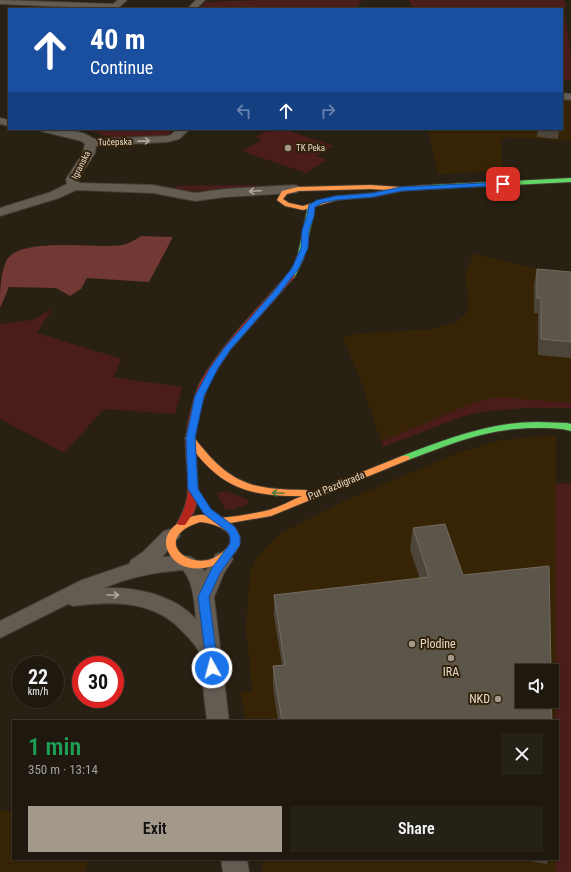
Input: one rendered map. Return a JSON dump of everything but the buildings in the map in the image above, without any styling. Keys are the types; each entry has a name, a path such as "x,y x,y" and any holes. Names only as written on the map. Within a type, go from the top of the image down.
{"main road":[{"path":"244,531 240,534 229,552 204,565 186,563 177,558 171,552 169,544 176,530 189,512 193,489 190,438 196,408 205,382 227,348 284,284 296,268 304,248 301,223 291,206 280,200 281,196 287,191 298,189 370,187 401,189 571,180"},
{"path":"298,189 313,191 318,194 320,198 311,216 301,223"},
{"path":"291,206 316,204 336,198 373,195 401,189"},
{"name":"Put Pazdigrada","path":"252,524 268,514 317,492 405,458 485,430 508,426 531,425 570,427"},
{"path":"190,438 201,456 211,468 240,487 268,492 299,494 317,492"},
{"path":"193,489 203,506 218,520 232,529 235,537 229,552"},
{"name":"Put Pazdigrada","path":"218,520 268,514"},
{"path":"176,530 199,518 218,520"}],"street":[{"path":"0,1 115,7 123,0"},
{"path":"192,8 201,0"},
{"name":"Tučepska","path":"49,130 85,138 91,143 167,140 175,137 183,130"},
{"name":"Igranska","path":"74,186 72,179 89,153 91,143"},
{"path":"0,212 55,195 74,186 153,189 195,197 225,193 298,189"},
{"path":"204,197 225,201 263,202 291,206"},
{"path":"133,569 150,557 176,530"},
{"path":"204,597 215,571 229,552"},
{"path":"0,630 84,588 133,569 168,562 186,563 194,570 204,597 218,720"},
{"path":"61,600 104,595 135,596 150,599 161,604 182,618 198,634 211,654"},
{"path":"234,860 236,872"}],"shaded area":[{"path":"263,0 362,0 357,8 202,8 205,2"},
{"path":"409,0 564,0 566,6 564,9 570,50 571,80 563,80 563,8 413,8"},
{"path":"563,99 571,100 571,141 505,137 501,140 502,171 438,174 428,130 563,130"},
{"path":"89,130 171,130 168,136 111,138"},
{"name":"TK Peka","path":"269,130 285,130 334,146 316,156 327,160 306,173 242,151 262,140 256,137"},
{"path":"257,185 258,189 177,191 175,189 176,186"},
{"path":"141,236 173,237 149,282 87,278 81,289 70,296 56,288 9,287 0,308 3,269 8,258 17,252 45,246 122,245 130,243"},
{"path":"475,253 486,257 571,276 571,403 468,405 381,442 360,378 342,337 354,336 354,334 433,329 458,321 466,314 469,306 465,273"},
{"path":"52,309 37,333 122,359 113,377 182,387 175,414 104,409 64,453 0,419 0,324 32,320"},
{"path":"496,397 571,403 571,408 526,408 479,412 456,419 383,447 381,442 468,405"},
{"path":"556,436 556,664 515,664 515,708 556,708 556,720 245,720 241,692 252,691 246,626 250,572 257,557 279,534 346,500 455,454 497,441"},
{"path":"571,483 571,872 556,872 556,860 559,860 559,720 556,720 556,708 559,708 559,664 556,664 556,484"},
{"path":"227,491 248,500 249,504 234,509 225,509 217,493"},
{"path":"0,810 12,812 12,860 90,860 84,872 0,872"},
{"path":"262,860 556,860 556,872 263,872"}],"traffic: fast":[{"path":"430,187 571,180"},
{"path":"291,276 301,254 311,206"},
{"path":"405,458 456,439 495,428 530,425 567,426 571,428"}],"traffic: slow":[{"path":"401,189 373,195 336,198 303,208 287,205 280,200 284,193 298,189 370,187 401,189 430,187"},
{"path":"190,438 214,467 226,477 238,484 252,489 268,492 305,493"},
{"path":"220,521 268,514 405,458"},
{"path":"199,518 206,518 221,522 232,530 235,536 235,543 231,551 223,558 213,563 202,565 191,564 174,555 171,546 174,532 183,524 199,518"}],"traffic: jam":[{"path":"182,523 189,512 192,501 193,489 190,438 195,413 205,382 227,349 291,276"}],"place":[{"name":"TK Peka","path":"288,148"},
{"name":"Plodine","path":"412,644"},
{"name":"IRA","path":"451,658"},
{"name":"NKD","path":"498,699"}],"route":[{"path":"212,668 204,597 215,571 235,545 235,537 232,529 207,512 193,489 190,438 195,413 205,382 227,348 277,293 296,268 306,241 306,230 311,216 311,206 320,202 346,196 373,195 401,189 503,184"}]}
